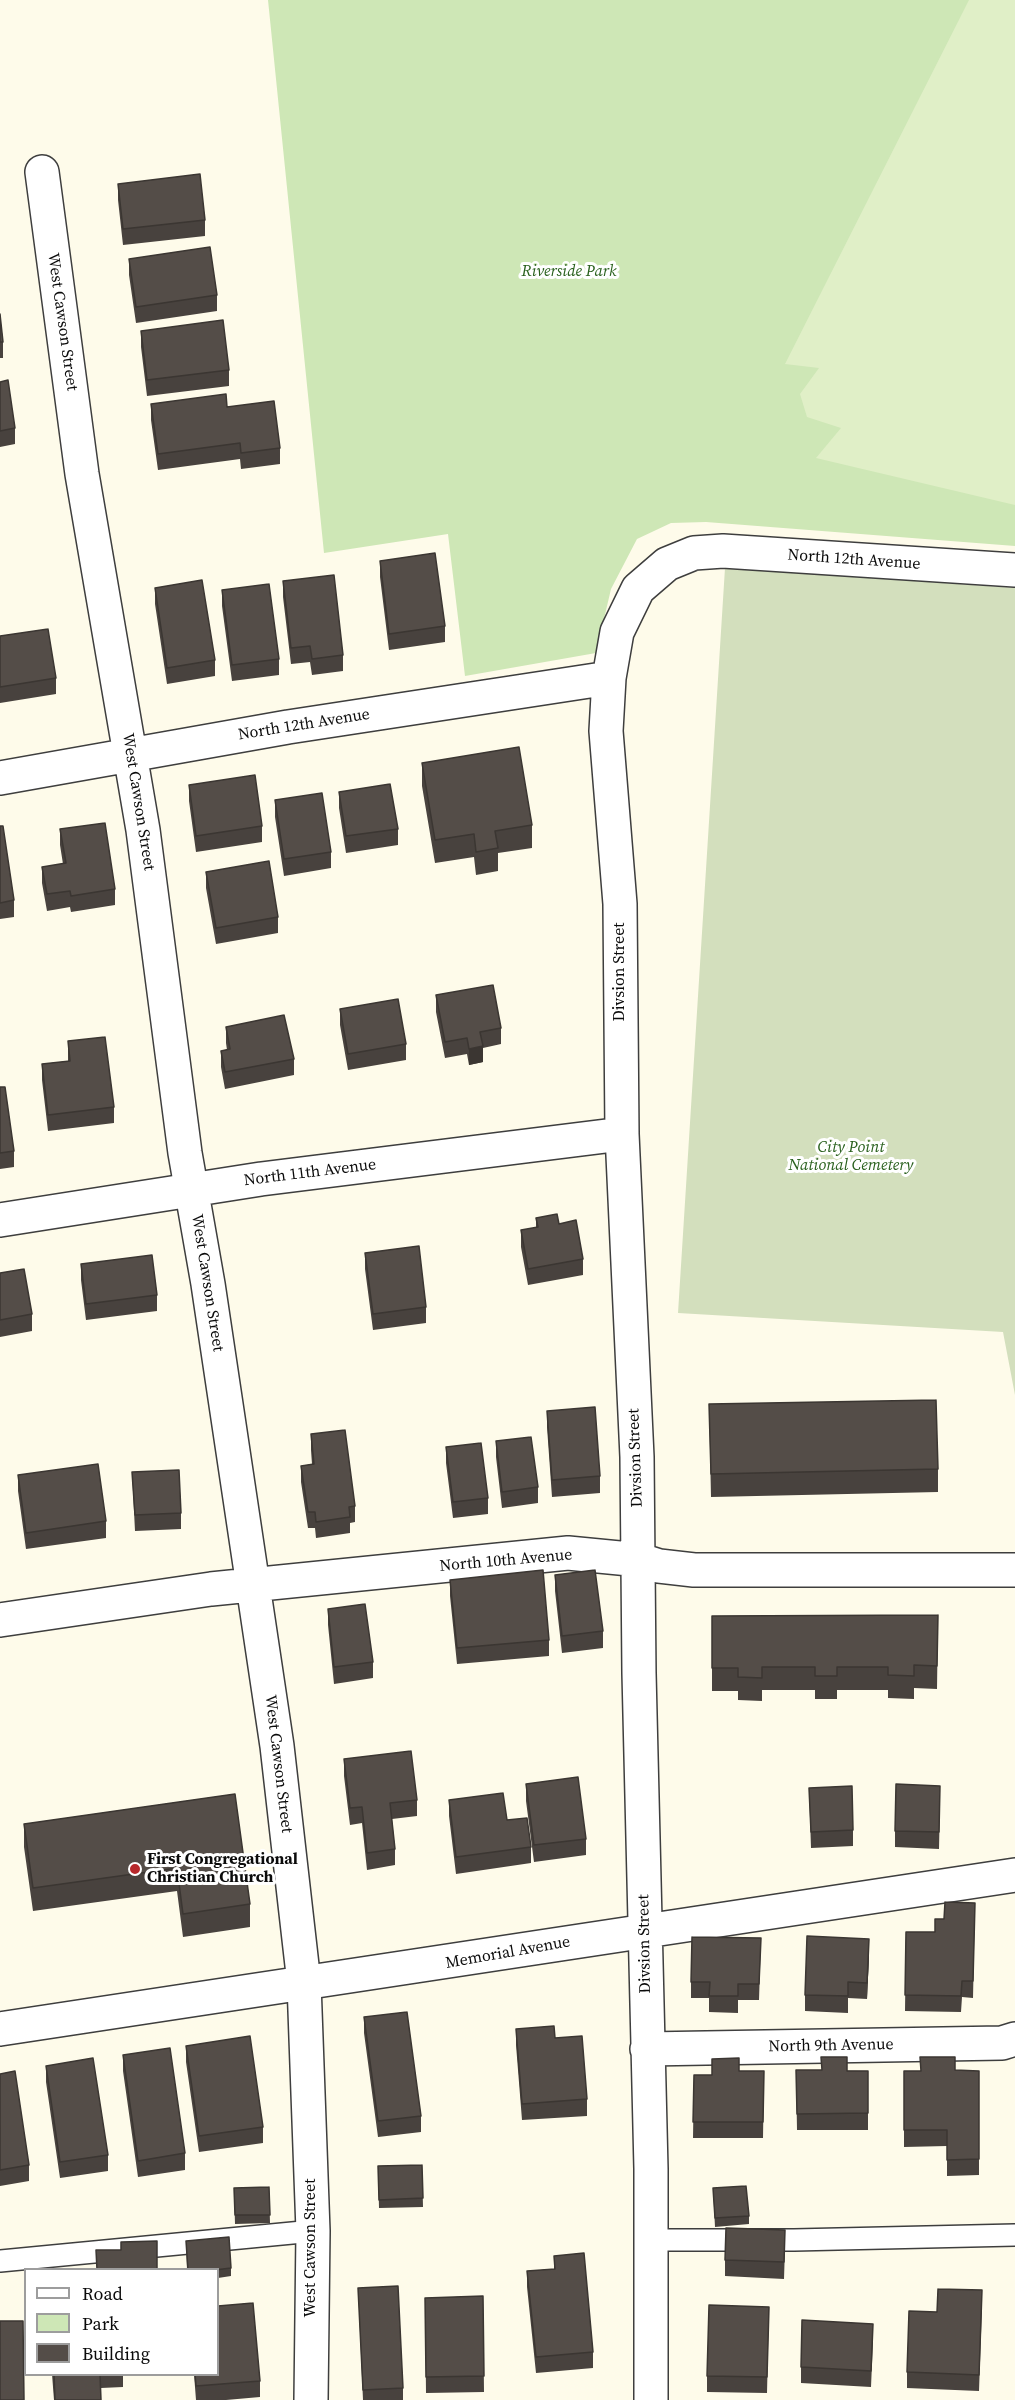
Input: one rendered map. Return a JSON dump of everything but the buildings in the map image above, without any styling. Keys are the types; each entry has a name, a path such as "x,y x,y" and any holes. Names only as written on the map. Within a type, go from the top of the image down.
{"street":[{"name":"West Cawson Street","path":"42,172 82,474 144,830 192,1190 277,1746 304,1983 313,2231 311,2400"},
{"name":"North 12th Avenue","path":"694,553 723,551 1015,570"},
{"name":"Divsion Street","path":"651,2400 651,2169 639,1673 640,1560 637,1446 622,1134 620,904 606,731 609,678 617,632 638,589 667,564 694,553"},
{"name":"North 12th Avenue","path":"0,778 288,727 609,678"},
{"name":"North 11th Avenue","path":"0,1220 261,1179 622,1134"},
{"name":"North 10th Avenue","path":"0,1620 211,1589 568,1553 640,1560 659,1566 694,1570 1015,1570"},
{"name":"Memorial Avenue","path":"0,2029 1015,1875"},
{"name":"North 9th Avenue","path":"647,2049 1002,2043 1015,2039"}],"lane":[{"path":"0,2261 313,2231"},
{"path":"651,2240 794,2240 1015,2235"}],"green space":[{"name":"Riverside Park","path":"268,0 1015,0 1015,546 706,522 671,523 637,539 611,589 596,653 465,676 448,534 324,553"},
{"path":"969,0 1015,0 1015,505 816,458 841,428 807,417 800,394 819,368 785,364"},
{"name":"City Point National Cemetery","path":"725,568 1015,588 1015,1395 1003,1332 678,1313"}],"place":[{"name":"First Congregational Christian Church","path":"135,1869"}]}
